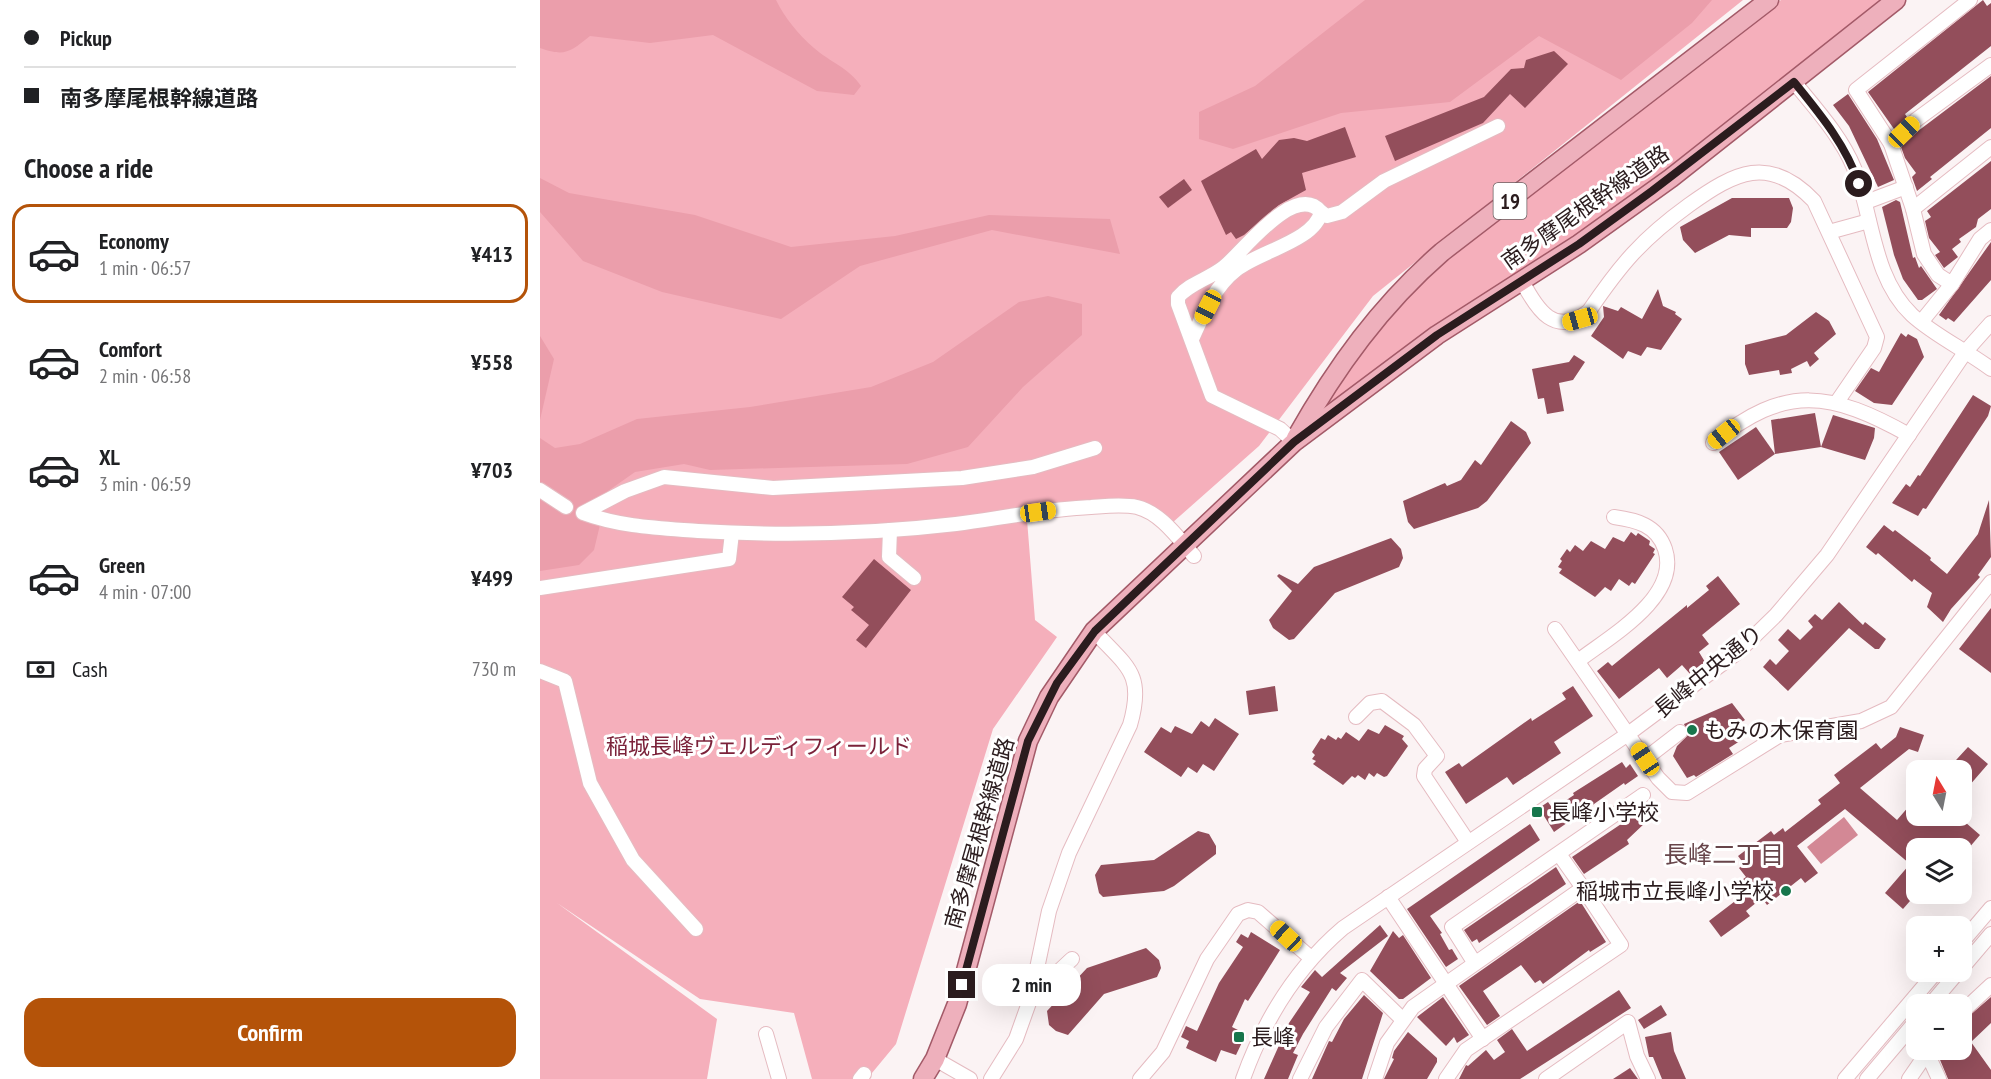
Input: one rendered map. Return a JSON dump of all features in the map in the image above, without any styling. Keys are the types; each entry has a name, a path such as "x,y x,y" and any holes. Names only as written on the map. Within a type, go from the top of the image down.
{"main road":[{"name":"南多摩尾根幹線道路","path":"1294,442 1318,400 1374,320 1407,283 1442,252 1768,0"},
{"name":"南多摩尾根幹線道路","path":"923,1079 935,1059 957,1004 1028,741 1054,688 1095,631 1189,551 1294,442 1437,335 1522,281 1671,178 1896,0"}],"street":[{"path":"1952,284 1938,275 1924,254 1913,209 1891,144 1856,90 1970,0"},
{"path":"1891,144 1916,120 1991,65"},
{"path":"1794,82 1833,132 1853,166 1866,202 1879,259 1893,289 1912,315 1991,369"},
{"path":"1294,442 1280,429 1212,396 1178,304 1178,297 1184,290 1225,267 1257,232 1296,205 1309,202 1328,216 1342,212 1384,181 1498,126"},
{"path":"1913,209 1991,147"},
{"path":"1522,281 1544,315 1558,323 1580,319 1589,311 1636,247 1662,225 1721,182 1741,174 1768,172 1798,184 1814,201 1876,337 1874,348 1837,402"},
{"path":"1866,202 1906,188"},
{"path":"1192,339 1214,295 1236,269 1309,231 1319,219 1321,212"},
{"path":"1829,232 1869,221"},
{"path":"1922,321 1952,284 1980,239 1991,230"},
{"name":"長峰中央通り","path":"1243,1079 1264,1027 1294,978 1311,958 1343,928 1629,734 1738,651 1776,615 1827,555 1966,351 1991,323"},
{"path":"1713,443 1735,425 1757,412 1807,400 1837,402 1870,414 1909,435"},
{"path":"1095,448 1033,467 962,478 773,488 664,477 625,490 583,513 609,523 631,526 732,533 890,530 1061,509 1124,506 1142,509 1156,516 1189,551"},
{"path":"540,490 566,507"},
{"path":"1578,661 1643,610 1658,594 1667,574 1666,552 1657,533 1637,521 1614,517"},
{"path":"890,530 889,557 914,578"},
{"path":"540,588 729,559 732,533"},
{"path":"1555,629 1658,778 1672,792 1687,793 1780,735 1876,716 1904,694 1991,582"},
{"path":"991,1079 1016,1039 1031,997 1049,912 1069,853 1130,725 1136,706 1133,674 1095,631"},
{"path":"540,671 565,681 590,783 633,860 696,929"},
{"path":"1356,717 1370,703 1382,701 1414,725 1437,756 1425,768 1424,776 1468,842"},
{"path":"1645,759 1680,732"},
{"path":"1474,963 1452,927 1643,795"},
{"path":"1446,1079 1466,1050 1621,945 1558,854"},
{"path":"1375,1079 1387,1043 1402,1019 1446,982 1582,888"},
{"path":"1388,897 1484,1038"},
{"path":"1972,930 1991,908"},
{"path":"1140,1079 1164,1052 1207,958 1238,914 1248,910 1258,912 1311,958"},
{"path":"1972,956 1991,933"},
{"path":"1031,997 1072,959"},
{"path":"1300,1079 1326,1026 1362,980 1402,1019"},
{"path":"1845,1079 1927,982"},
{"path":"1939,994 1950,982"},
{"path":"1972,1003 1991,985"},
{"path":"1546,1079 1628,1022 1637,1056 1648,1079"},
{"path":"1867,1079 1906,1033"},
{"path":"766,1034 779,1079"},
{"path":"935,1059 970,1079"},
{"path":"1909,1079 1922,1060"},
{"path":"1931,1060 1939,1079"}],"green space":[{"name":"稲城長峰ヴェルディフィールド","path":"700,0 1743,0 1373,296 1259,446 1172,523 1095,500 1026,507 1035,620 1057,637 993,729 896,1044 867,1079 812,1079 794,1013 700,999 557,903 717,1019 707,1079 540,1079 540,23"},
{"path":"1781,0 1885,0 1664,176 1330,412 1323,403 1369,338 1437,264"}],"shaded area":[{"path":"540,0 776,0 803,37 820,53 851,74 861,86 854,95 817,91 713,35 650,43 590,36 567,51 549,51 540,48"},
{"path":"1365,0 1712,0 1692,23 1621,80 1539,36 1450,102 1341,113 1233,149 1199,139 1199,112 1255,86"},
{"path":"540,178 569,193 695,215 791,247 895,236 989,215 1110,219 1120,254 992,230 860,266 781,319 662,292 583,261 540,212"},
{"path":"1048,296 1082,304 1082,335 1023,387 968,447 907,464 710,470 684,464 635,472 608,491 594,550 579,565 540,571 540,438 555,448 580,444 637,419 750,407 871,387 933,362 1019,302"},
{"path":"540,336 554,359 540,420"},
{"path":"1844,817 1858,835 1821,864 1807,847"}],"building":[{"path":"1983,0 1987,6 1991,3 1991,46 1905,114 1907,117 1894,129 1868,92"},
{"path":"1554,51 1568,64 1525,108 1510,94 1483,123 1395,161 1385,136 1484,97 1511,69 1524,68 1526,60"},
{"path":"1991,76 1991,128 1930,177 1932,179 1917,191 1912,177 1916,173 1905,158 1901,147 1918,131"},
{"path":"1848,94 1877,139 1894,180 1878,187 1849,126 1833,105"},
{"path":"1345,127 1356,157 1302,173 1306,190 1279,205 1244,235 1236,239 1231,232 1226,235 1201,181 1256,149 1262,159 1279,140 1294,138 1307,141"},
{"path":"1991,161 1991,209 1978,219 1976,227 1959,239 1961,242 1952,249 1958,257 1944,268 1935,255 1940,252 1929,238 1925,221 1931,217 1927,211"},
{"path":"1184,179 1192,190 1168,208 1159,197"},
{"path":"1732,198 1789,198 1793,208 1791,222 1787,228 1751,228 1751,237 1729,235 1695,253 1683,240 1680,227"},
{"path":"1896,200 1900,202 1913,258 1915,257 1919,268 1921,266 1937,289 1922,300 1918,300 1903,279 1894,255 1882,207"},
{"path":"1991,242 1991,280 1954,322 1948,318 1946,320 1939,315"},
{"path":"1658,289 1663,306 1676,312 1675,314 1682,319 1661,350 1647,347 1641,356 1628,351 1623,359 1591,336 1604,317 1603,306 1618,311 1621,307 1642,319"},
{"path":"1816,312 1829,321 1836,334 1814,353 1819,359 1810,367 1807,361 1791,369 1792,373 1780,375 1779,370 1749,375 1745,364 1745,345 1786,335"},
{"path":"1901,333 1906,337 1908,334 1917,339 1924,357 1892,405 1874,403 1855,391 1871,368 1879,372"},
{"path":"1574,355 1585,362 1573,380 1559,383 1564,411 1547,414 1544,398 1538,399 1532,369 1569,362"},
{"path":"1973,395 1991,406 1988,416 1926,509 1923,508 1918,516 1892,503 1906,484 1910,487 1918,475 1920,476"},
{"path":"1815,413 1821,447 1775,454 1771,420"},
{"path":"1833,415 1875,428 1874,438 1865,460 1821,447"},
{"path":"1511,421 1526,432 1531,443 1487,501 1478,508 1414,529 1408,522 1403,501 1445,483 1447,486 1461,480 1475,460 1481,465"},
{"path":"1756,427 1775,454 1738,480 1719,452"},
{"path":"1989,500 1991,557 1978,575 1980,577 1951,609 1943,622 1927,607 1932,593 1914,579 1912,582 1878,553 1876,555 1866,547 1884,525 1893,532 1895,530 1929,556 1930,560 1947,574 1978,534"},
{"path":"1631,532 1636,536 1638,533 1650,541 1649,545 1655,549 1653,553 1655,554 1635,584 1632,582 1629,586 1619,579 1611,591 1605,587 1595,597 1559,573 1562,569 1558,567 1562,561 1560,559 1567,549 1570,552 1575,545 1583,551 1591,541 1605,549 1613,537 1624,542"},
{"path":"1391,538 1401,549 1403,558 1399,567 1335,593 1294,639 1289,640 1273,628 1269,620 1292,591 1277,576 1279,574 1298,584 1314,567"},
{"path":"874,559 911,590 866,648 856,640 869,625 851,610 854,607 842,597"},
{"path":"1718,576 1740,604 1702,635 1709,644 1699,652 1705,662 1690,674 1682,665 1667,678 1659,668 1619,699 1597,671 1608,662 1612,666 1687,605 1687,608 1709,590 1706,586"},
{"path":"1839,602 1863,625 1865,622 1886,639 1879,649 1875,649 1849,628 1788,691 1763,667 1770,659 1776,665 1789,651 1778,640 1788,629 1800,640 1813,627 1808,621 1815,614 1822,620"},
{"path":"1991,608 1991,673 1959,649"},
{"path":"1275,686 1278,711 1249,715 1246,691"},
{"path":"1573,686 1593,716 1554,742 1561,753 1513,785 1507,777 1466,804 1445,772 1459,763 1462,767 1531,718 1532,721 1566,699 1562,693"},
{"path":"1732,703 1745,720 1731,729 1740,741 1729,748 1733,754 1696,777 1694,775 1687,778 1673,756 1677,746 1688,735 1684,724"},
{"path":"1215,718 1239,734 1214,771 1203,764 1197,773 1188,767 1181,777 1144,752 1161,727 1171,733 1175,726 1192,734 1201,721 1209,727"},
{"path":"1385,725 1404,736 1402,739 1408,746 1387,776 1384,777 1377,773 1374,777 1369,773 1365,780 1358,775 1355,778 1352,776 1343,785 1313,764 1316,761 1312,759 1315,755 1312,752 1321,738 1325,740 1328,735 1336,740 1338,737 1341,739 1346,732 1359,741 1368,729 1379,734"},
{"path":"1900,727 1924,735 1918,752 1909,749 1860,788 1897,820 1906,810 1906,826 1970,826 1980,835 1972,844 1972,838 1906,838 1906,861 1845,809 1797,846 1818,873 1805,883 1801,878 1767,905 1762,898 1746,911 1750,916 1721,937 1709,921 1747,892 1739,882 1746,877 1739,868 1744,864 1738,856 1771,831 1774,835 1783,828 1785,832 1821,804 1818,800 1840,783 1834,775 1876,743 1881,749 1896,737"},
{"path":"1968,747 1988,764 1972,782 1972,760 1956,760"},
{"path":"1622,762 1626,768 1630,764 1638,776 1625,785 1624,783 1554,832 1539,808 1548,802 1553,809 1574,795 1573,793"},
{"path":"1639,812 1646,822 1627,840 1629,844 1584,874 1572,857"},
{"path":"1530,824 1540,840 1430,916 1442,933 1440,934 1449,950 1452,949 1458,959 1446,967 1407,909"},
{"path":"1198,831 1209,834 1216,846 1216,854 1174,886 1164,891 1103,897 1099,893 1095,875 1101,865 1154,860"},
{"path":"1556,867 1566,884 1479,943 1477,939 1472,942 1464,930"},
{"path":"1906,869 1907,904 1903,909 1885,893"},
{"path":"1580,901 1606,942 1590,952 1589,950 1543,984 1540,980 1535,983 1521,965 1483,991 1500,1016 1487,1025 1459,986"},
{"path":"1380,925 1388,936 1340,973 1347,978 1336,991 1332,988 1303,1034 1293,1053 1298,1055 1288,1079 1264,1079 1289,1023 1310,992 1301,987 1315,970 1322,977"},
{"path":"1393,931 1399,938 1403,935 1431,978 1403,999 1399,999 1370,971"},
{"path":"1251,932 1280,950 1248,1001 1245,999 1232,1027 1246,1034 1236,1055 1221,1050 1216,1062 1186,1048 1189,1041 1181,1037 1186,1026 1197,1031 1219,983 1243,947 1236,942 1241,934 1248,938"},
{"path":"1146,948 1159,960 1161,968 1157,977 1104,994 1068,1035 1056,1031 1049,1025 1047,1011 1087,968"},
{"path":"1619,990 1631,1008 1520,1079 1459,1079 1466,1065 1468,1066 1486,1050 1494,1060 1505,1052 1497,1040 1512,1029 1527,1051"},
{"path":"1364,995 1383,1013 1362,1079 1312,1079 1329,1041 1332,1042 1344,1019"},
{"path":"1443,997 1469,1035 1457,1043 1454,1037 1446,1046 1417,1017"},
{"path":"1991,997 1991,1023 1972,1041 1972,1013"},
{"path":"1661,1005 1667,1015 1644,1029 1638,1020"},
{"path":"1408,1032 1437,1058 1437,1062 1427,1079 1384,1079 1394,1059 1392,1058 1394,1051"},
{"path":"1671,1032 1674,1051 1686,1079 1662,1079 1653,1057 1649,1057 1645,1037"},
{"path":"1972,1043 1991,1070 1991,1079 1948,1079 1940,1060 1972,1060"},
{"path":"1630,1068 1638,1079 1613,1079"}],"place":[{"name":"もみの木保育園","path":"1692,730"},
{"name":"長峰小学校","path":"1537,812"},
{"name":"稲城市立長峰小学校","path":"1786,891"},
{"name":"長峰","path":"1239,1037"}],"district":[{"name":"長峰二丁目","path":"1724,854"}],"route":[{"path":"962,985 1020,764 1035,724 1057,683 1095,631 1294,442 1437,335 1579,244 1671,178 1794,82 1833,132 1853,166 1859,184"}]}
